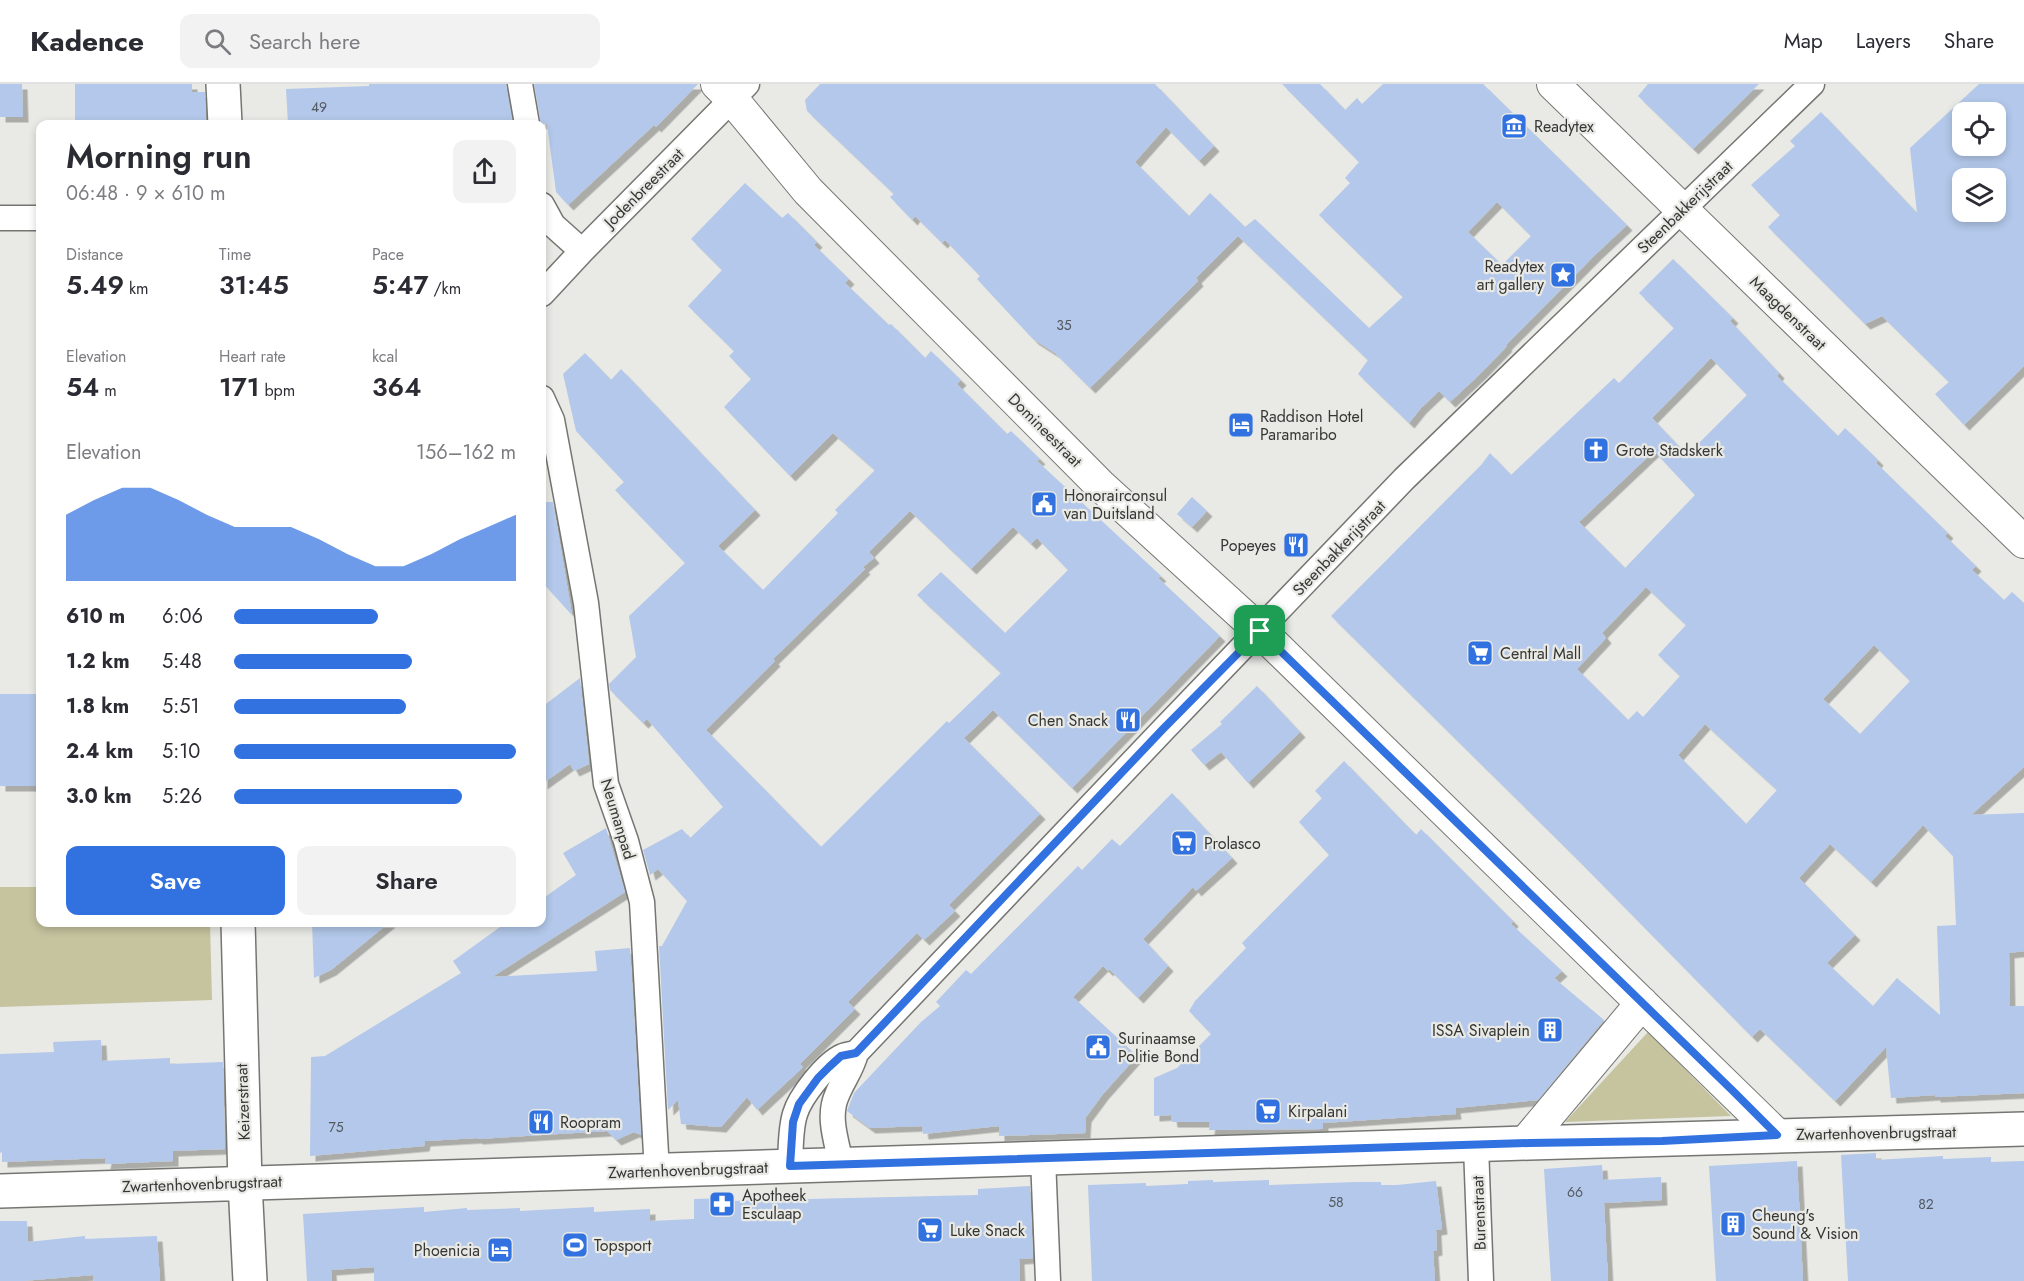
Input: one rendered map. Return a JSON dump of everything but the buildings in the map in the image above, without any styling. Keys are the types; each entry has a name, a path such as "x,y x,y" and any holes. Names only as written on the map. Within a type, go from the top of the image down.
{"main road":[{"path":"223,84 225,120"},
{"name":"Keizerstraat","path":"238,927 250,1281"},
{"name":"Zwartenhovenbrugstraat","path":"0,1191 2024,1129"}],"street":[{"path":"520,84 526,120"},
{"name":"Maagdenstraat","path":"1553,84 2024,542"},
{"name":"Steenbakkerijstraat","path":"842,1164 832,1121 833,1107 840,1088 853,1067 856,1053 1404,479 1812,84"},
{"name":"Jodenbreestraat","path":"546,290 732,89"},
{"name":"Domineestraat","path":"732,89 816,200 1100,485 1260,631 1777,1135"},
{"path":"546,212 553,225 582,251"},
{"path":"0,218 36,218"},
{"name":"Neumanpad","path":"546,407 552,420 586,603 606,784 626,840 642,902 657,1172"},
{"path":"1529,1143 1529,1138 1642,1003"},
{"name":"Steenbakkerijstraat","path":"790,1166 793,1122 799,1104 818,1078 841,1056 856,1053"},
{"name":"Burenstraat","path":"1476,1146 1481,1281"},
{"path":"1043,1158 1048,1281"}],"shaded area":[{"path":"0,887 36,887 36,927 210,927 212,1000 0,1007"},
{"path":"1648,1032 1731,1116 1565,1122"}],"place":[{"name":"Readytex","path":"1514,126"},
{"name":"Readytex art gallery","path":"1563,275"},
{"name":"Raddison Hotel Paramaribo","path":"1241,425"},
{"name":"Grote Stadskerk","path":"1596,450"},
{"name":"Honorairconsul van Duitsland","path":"1044,504"},
{"name":"Popeyes","path":"1296,545"},
{"name":"Central Mall","path":"1480,653"},
{"name":"Chen Snack","path":"1128,720"},
{"name":"Prolasco","path":"1184,843"},
{"name":"ISSA Sivaplein","path":"1550,1030"},
{"name":"Surinaamse Politie Bond","path":"1098,1047"},
{"name":"Kirpalani","path":"1268,1111"},
{"name":"Roopram","path":"541,1122"},
{"name":"Apotheek Esculaap","path":"722,1204"},
{"name":"Cheung's Sound & Vision","path":"1733,1224"},
{"name":"Luke Snack","path":"930,1230"},
{"name":"Topsport","path":"575,1245"},
{"name":"Phoenicia","path":"500,1250"}],"route":[{"path":"1260,631 1777,1135 1662,1141 1529,1143 790,1166 795,1113 818,1078 841,1056 856,1053 1163,729 1260,631"}]}
